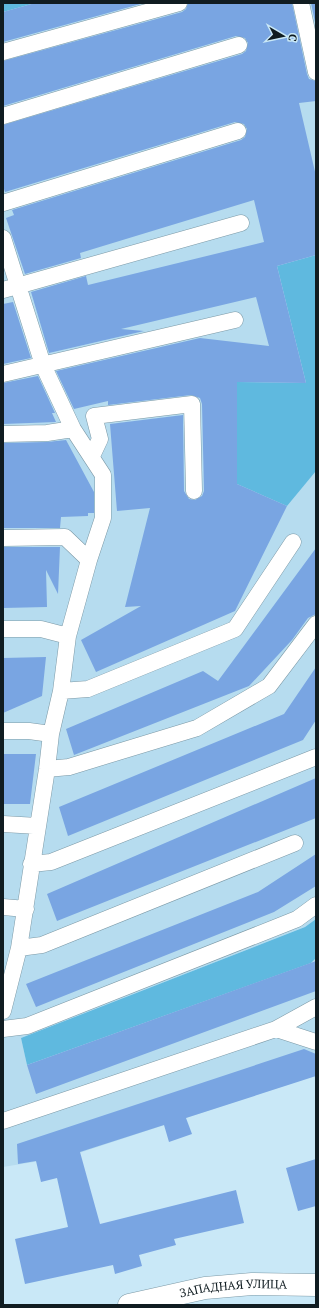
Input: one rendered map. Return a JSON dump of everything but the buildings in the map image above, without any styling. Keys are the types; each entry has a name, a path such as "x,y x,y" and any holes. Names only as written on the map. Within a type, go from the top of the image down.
{"street":[{"name":"ЗАПАДНАЯ УЛИЦА","path":"129,1305 205,1288 252,1284 316,1285"}],"lane":[{"path":"3,52 179,3"},
{"path":"301,3 316,72"},
{"path":"3,116 240,45"},
{"path":"3,203 238,131"},
{"path":"3,290 19,287 240,223"},
{"path":"3,238 43,365 73,429 103,475 103,518 89,560 68,636 61,691 51,734 47,769 31,864 26,908 19,948 6,990 3,1010"},
{"path":"3,374 235,320"},
{"path":"92,456 100,439 94,416 192,404 194,491"},
{"path":"3,434 47,433 73,429"},
{"path":"3,538 65,537 89,560"},
{"path":"61,691 88,689 235,629 293,542"},
{"path":"47,769 69,767 197,728 269,686 316,624"},
{"path":"3,629 41,628 68,636"},
{"path":"3,731 29,731 51,734"},
{"path":"31,864 51,862 316,757"},
{"path":"3,824 38,826"},
{"path":"19,948 42,945 295,843"},
{"path":"3,1029 27,1026 297,918 316,905"},
{"path":"3,907 26,908"},
{"path":"3,1121 276,1029 316,1007"},
{"path":"276,1029 316,1042"}],"shaded area":[{"path":"3,3 35,3 3,12"},
{"path":"35,3 316,3 316,255 277,266 306,383 287,505 316,471 316,919 305,927 21,1038 27,1065 311,963 316,958 316,1080 314,1076 70,1156 3,1167 3,12"},
{"path":"316,255 316,471 287,506 237,484 237,382 306,383 277,266"},
{"path":"316,919 316,958 311,963 27,1065 21,1038 305,927"}]}
